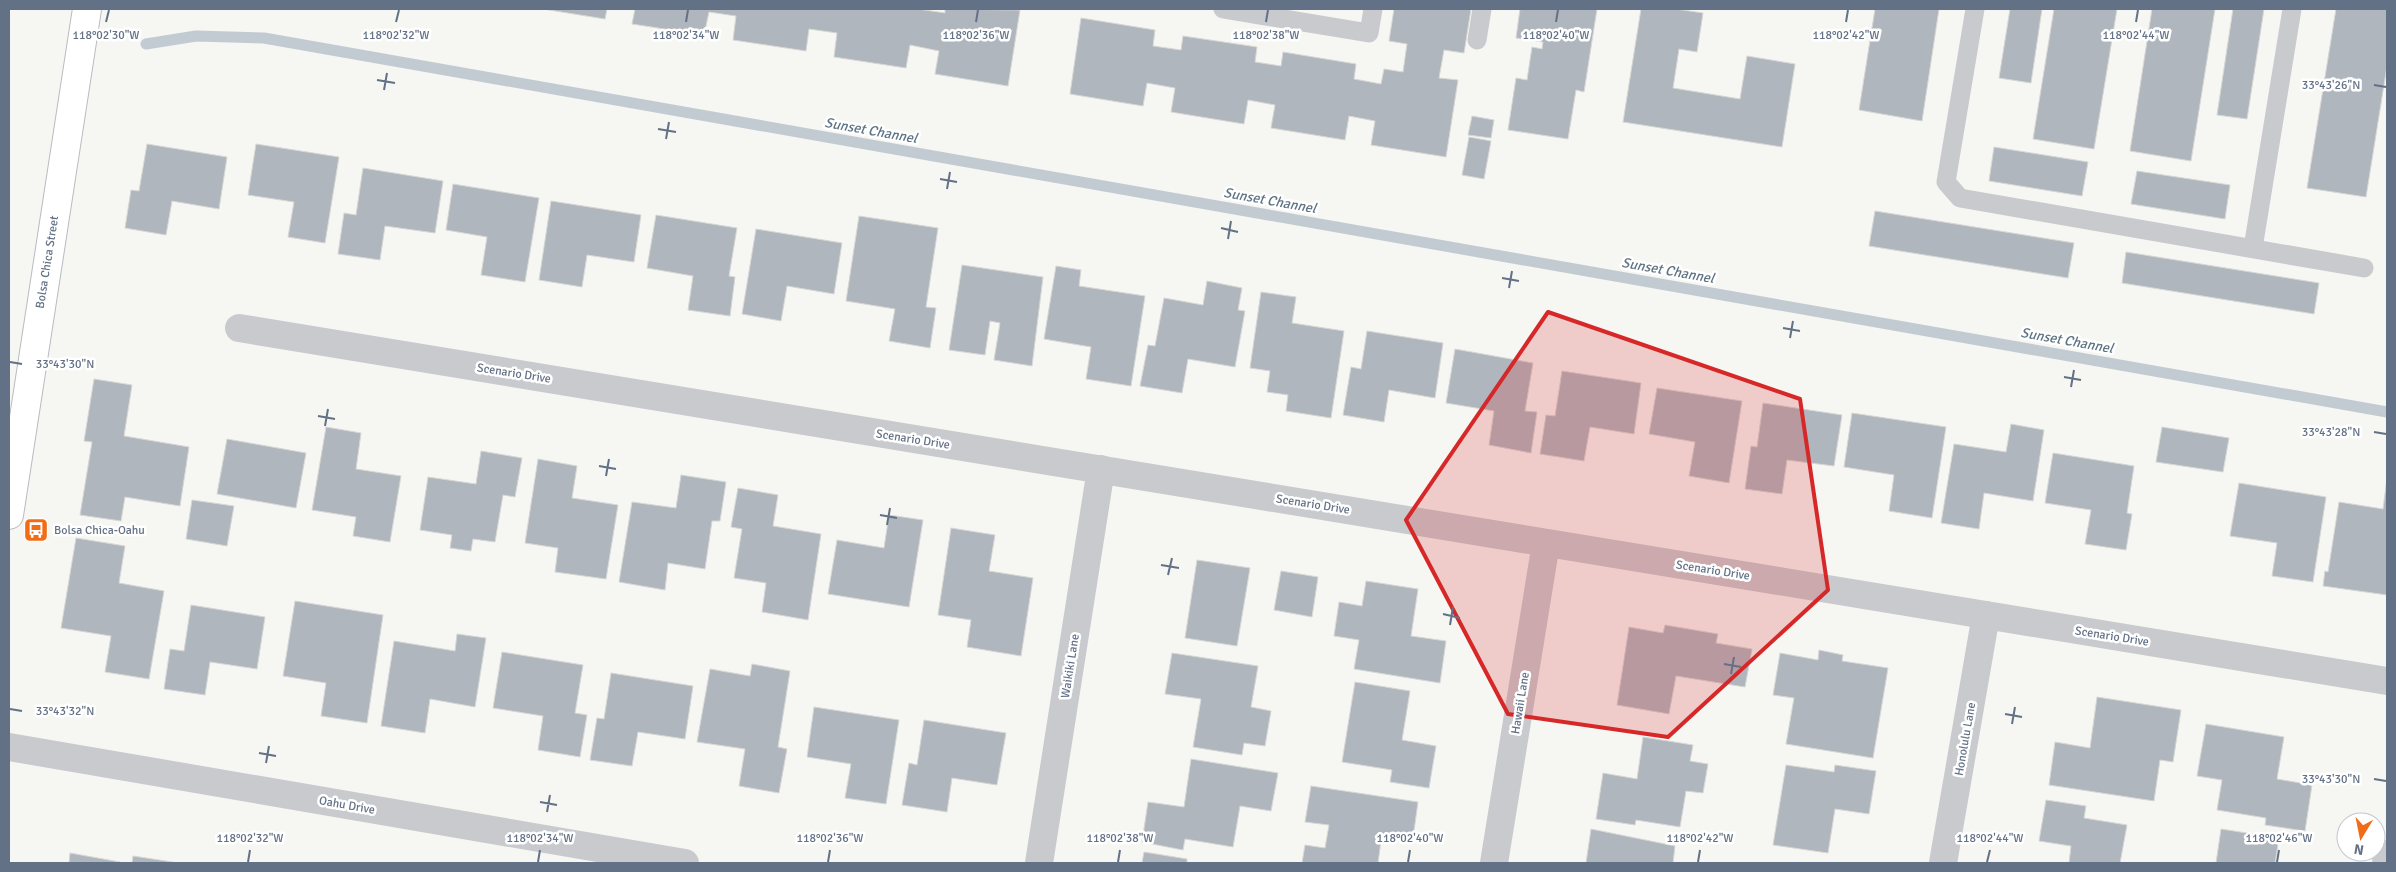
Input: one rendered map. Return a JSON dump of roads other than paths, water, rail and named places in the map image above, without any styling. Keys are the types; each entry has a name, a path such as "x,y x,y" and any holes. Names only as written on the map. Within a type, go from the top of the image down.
{"main road":[{"name":"Bolsa Chica Street","path":"9,515 87,9"}],"street":[{"name":"Scenario Drive","path":"238,328 2387,681"},
{"name":"Waikiki Lane","path":"1039,863 1101,469"},
{"name":"Hawaii Lane","path":"1494,863 1546,543"},
{"name":"Honolulu Lane","path":"1943,863 1986,615"},
{"name":"Oahu Drive","path":"9,747 685,863"},
{"path":"2386,863 2387,854"}],"lane":[{"path":"1223,9 1369,33 1373,9"},
{"path":"1477,40 1482,9"},
{"path":"1974,9 1946,182 1960,198 2364,268"},
{"path":"2252,248 2292,9"}],"waterway":[{"name":"Sunset Channel","path":"146,44 196,36 264,38 2387,412"}],"place":[{"name":"Bolsa Chica-Oahu","path":"36,530"}]}
